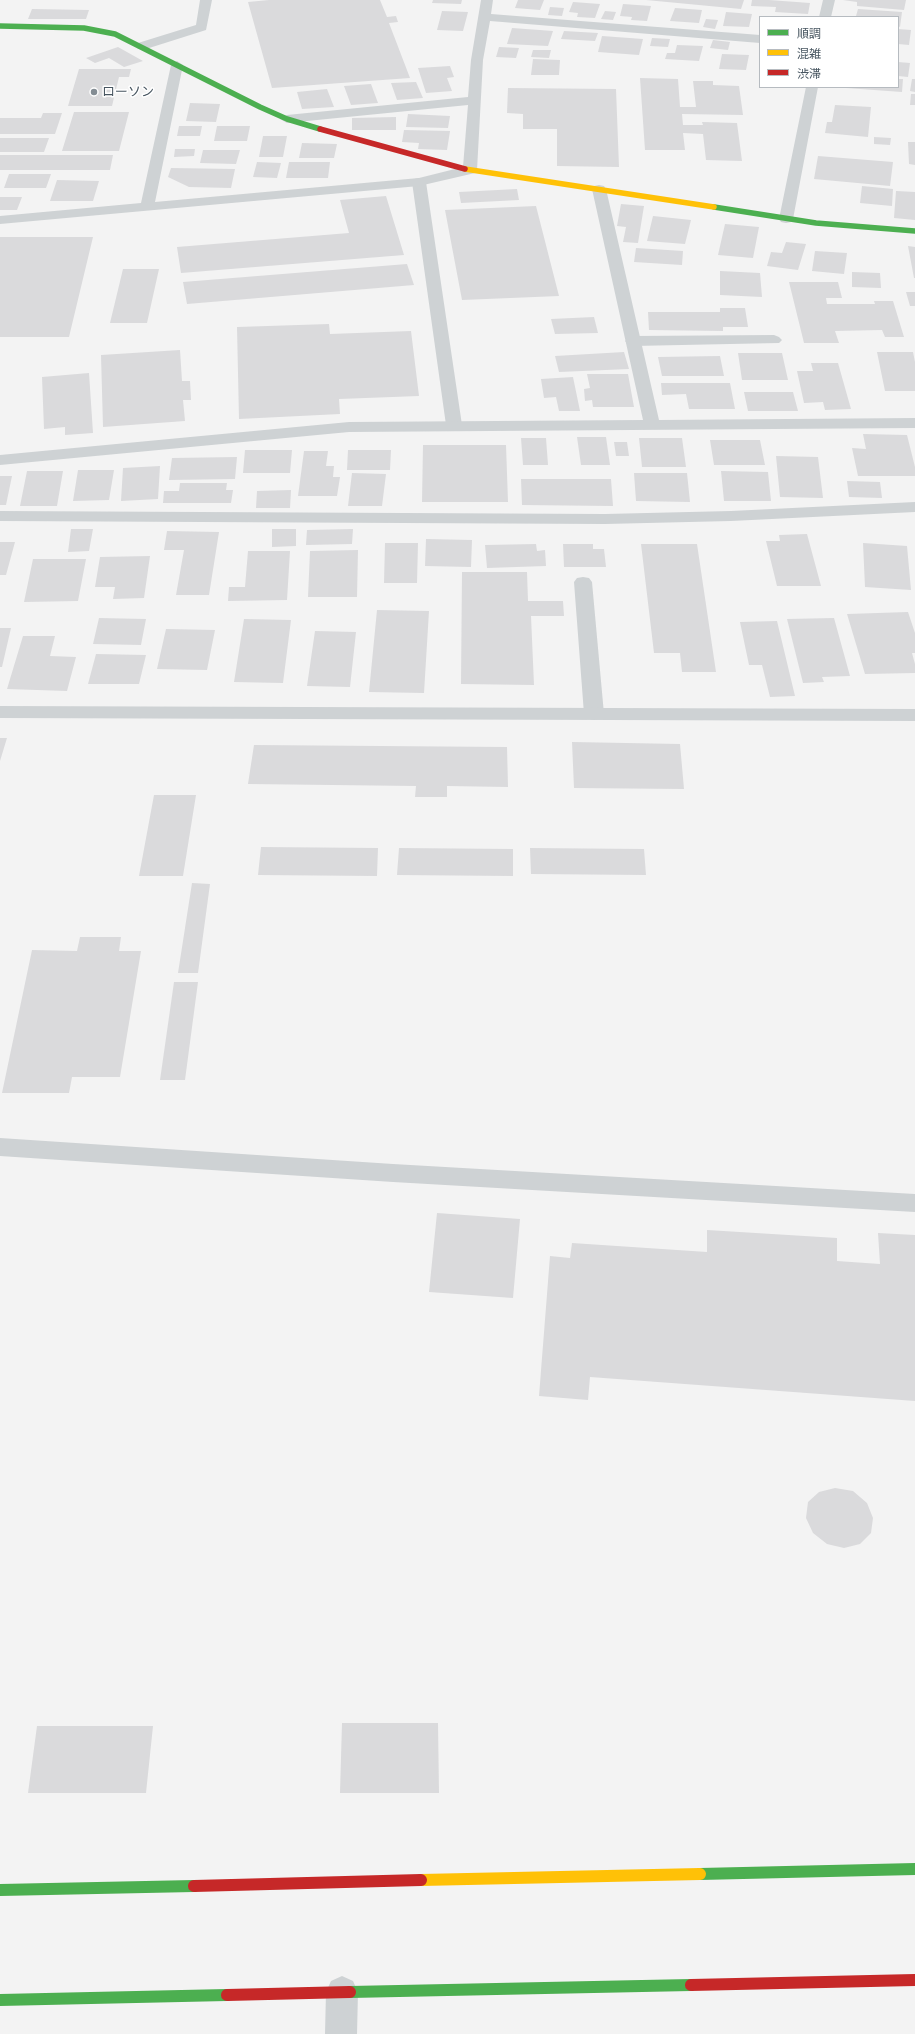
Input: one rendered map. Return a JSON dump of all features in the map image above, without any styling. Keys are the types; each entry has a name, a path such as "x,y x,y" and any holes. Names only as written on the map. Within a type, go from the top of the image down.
{"street":[{"path":"142,46 202,27 206,0"},
{"path":"470,170 478,60 487,0"},
{"path":"825,16 829,0"},
{"path":"485,18 759,40"},
{"path":"0,26 84,28 115,34 142,46 248,102 287,119 368,143 470,170 786,219 915,231"},
{"path":"147,206 177,65"},
{"path":"786,219 812,88"},
{"path":"287,119 474,100"},
{"path":"0,220 419,182 470,170"},
{"path":"419,182 454,425"},
{"path":"599,189 652,425"},
{"path":"633,341 774,340"},
{"path":"0,460 349,427 454,425 915,423"},
{"path":"0,516 605,519 731,516 915,507"},
{"path":"583,582 594,714"},
{"path":"0,712 915,715"},
{"path":"0,1147 409,1174 915,1203"},
{"path":"0,1890 915,1868"},
{"path":"0,2000 915,1980"},
{"path":"342,1992 342,2034"}],"building":[{"path":"269,0 380,0 387,17 396,16 398,22 389,23 410,78 272,88 248,2"},
{"path":"433,0 462,0 461,4 432,3"},
{"path":"518,0 544,0 540,10 515,8"},
{"path":"646,0 744,0 741,9"},
{"path":"752,0 810,3 808,14 775,12 776,7 751,6"},
{"path":"843,0 906,0 904,10 857,6 857,2"},
{"path":"573,2 600,4 595,18 577,17 578,13 569,12"},
{"path":"623,4 651,6 647,21 631,20 632,17 620,16"},
{"path":"550,7 564,8 562,16 548,15"},
{"path":"675,8 702,10 699,23 670,21"},
{"path":"32,9 89,10 86,19 28,19"},
{"path":"858,9 902,12 900,27 899,16 856,16"},
{"path":"442,11 468,12 463,31 437,30"},
{"path":"605,11 616,12 613,20 601,19"},
{"path":"726,12 752,14 749,27 723,26"},
{"path":"706,19 718,20 715,29 703,27"},
{"path":"512,28 553,31 548,46 507,44"},
{"path":"899,29 911,30 909,45 899,44"},
{"path":"564,31 598,33 595,41 561,39"},
{"path":"602,36 643,39 639,55 598,52"},
{"path":"652,38 670,39 668,47 650,46"},
{"path":"713,40 730,42 728,50 710,48"},
{"path":"677,45 703,46 699,61 665,59 667,53 675,53"},
{"path":"118,47 143,61 124,67 109,58 95,63 86,58"},
{"path":"499,47 519,48 516,58 496,57"},
{"path":"533,50 551,50 549,58 531,57"},
{"path":"722,54 749,55 746,70 719,69"},
{"path":"533,59 560,60 559,75 531,75"},
{"path":"899,62 910,63 908,77 899,76"},
{"path":"450,66 454,77 447,78 452,91 426,93 418,68"},
{"name":"ローソン","path":"79,69 131,69 129,77 119,77 112,106 68,106"},
{"path":"640,78 678,79 680,107 696,107 693,81 713,81 713,85 739,86 743,115 682,114 683,125 703,125 702,122 737,123 742,161 706,160 703,134 683,133 685,150 645,150"},
{"path":"899,79 903,79 902,92 846,88 899,88"},
{"path":"912,79 915,79 915,92 910,91"},
{"path":"416,82 423,98 397,100 391,83"},
{"path":"371,84 378,103 351,105 344,86"},
{"path":"508,88 616,89 619,167 557,166 557,129 523,129 523,114 507,113"},
{"path":"327,89 334,107 302,109 297,92"},
{"path":"911,94 915,94 915,105 910,105"},
{"path":"190,103 220,104 216,122 186,121"},
{"path":"835,105 871,107 868,137 825,133 827,122 832,122"},
{"path":"74,112 129,112 119,151 62,151"},
{"path":"43,113 62,113 55,134 0,134 0,118 41,118"},
{"path":"408,114 450,116 448,128 406,127"},
{"path":"396,117 396,130 352,130 352,118"},
{"path":"179,126 202,126 200,136 177,136"},
{"path":"217,126 250,126 247,141 214,141"},
{"path":"404,130 450,131 447,150 418,149 419,143 402,142"},
{"path":"263,136 287,136 283,157 259,157"},
{"path":"874,137 891,138 890,145 874,144"},
{"path":"0,138 49,138 44,152 0,152"},
{"path":"908,142 915,142 915,165 909,164"},
{"path":"302,143 337,144 334,158 299,158"},
{"path":"175,149 195,149 194,156 174,157"},
{"path":"203,150 240,150 236,164 200,163"},
{"path":"0,155 113,155 110,170 0,170"},
{"path":"818,156 893,162 890,186 814,179"},
{"path":"257,162 281,163 277,178 253,177"},
{"path":"289,162 330,162 328,178 286,178"},
{"path":"171,168 235,169 231,188 189,187 168,177"},
{"path":"9,174 51,174 46,188 4,188"},
{"path":"57,180 99,181 93,201 50,201"},
{"path":"862,186 893,189 892,206 860,203"},
{"path":"517,189 519,200 461,203 459,192"},
{"path":"896,191 915,192 915,220 894,218"},
{"path":"386,196 404,255 181,273 177,247 349,233 340,200"},
{"path":"0,197 22,197 17,210 0,210"},
{"path":"621,204 644,206 638,243 623,242 626,227 617,226"},
{"path":"536,206 559,296 462,300 445,210"},
{"path":"653,216 691,220 685,244 647,241"},
{"path":"725,224 759,227 753,258 718,255"},
{"path":"0,237 93,237 69,337 0,337"},
{"path":"786,242 806,244 798,270 767,266 771,252 782,253"},
{"path":"908,246 915,247 915,278 914,278"},
{"path":"636,248 683,251 682,265 634,262"},
{"path":"815,251 847,253 844,274 812,271"},
{"path":"407,264 414,285 187,304 183,282"},
{"path":"123,269 159,269 147,323 110,323"},
{"path":"720,271 760,273 762,297 720,295"},
{"path":"852,272 880,273 881,288 852,287"},
{"path":"789,282 838,282 842,298 826,298 827,304 875,304 874,301 893,301 904,337 885,337 882,330 835,331 839,343 804,343"},
{"path":"906,292 915,292 915,306 910,306"},
{"path":"720,308 745,308 748,327 723,327 723,331 649,330 648,312 720,312"},
{"path":"594,317 598,333 555,334 551,319"},
{"path":"329,324 330,334 411,331 419,396 339,399 340,414 239,419 237,327"},
{"path":"180,350 182,381 190,381 191,400 183,400 185,421 103,427 101,355"},
{"path":"624,352 629,369 559,372 555,356"},
{"path":"877,352 913,352 915,362 915,391 885,391"},
{"path":"738,353 782,353 788,380 742,380"},
{"path":"720,356 724,376 662,376 658,357"},
{"path":"811,363 838,363 851,409 825,410 823,402 804,403 797,371 813,371"},
{"path":"89,373 93,433 65,435 65,427 44,429 42,377"},
{"path":"587,374 628,374 634,407 593,407 592,400 585,401 584,389 590,388"},
{"path":"573,377 580,411 559,411 556,397 544,398 541,379"},
{"path":"661,383 730,383 735,409 689,409 686,394 662,395"},
{"path":"744,392 793,392 798,411 748,411"},
{"path":"863,434 907,435 915,467 915,476 858,476 852,448 866,449"},
{"path":"577,437 606,437 610,465 581,465"},
{"path":"521,438 546,438 548,465 523,465"},
{"path":"639,438 682,438 686,467 642,467"},
{"path":"710,440 760,440 765,465 714,465"},
{"path":"614,442 627,442 629,456 616,456"},
{"path":"423,445 506,445 508,502 422,502"},
{"path":"245,450 292,450 290,473 243,473"},
{"path":"348,450 391,450 390,470 347,470"},
{"path":"304,451 328,451 326,466 334,466 333,477 340,477 337,496 298,496"},
{"path":"776,456 818,457 823,498 780,497"},
{"path":"237,457 235,479 169,480 172,458"},
{"path":"160,466 158,499 121,501 123,468"},
{"path":"78,470 114,470 109,500 73,501"},
{"path":"27,471 63,471 57,506 20,506"},
{"path":"721,471 768,472 771,501 724,501"},
{"path":"352,473 386,474 382,506 348,506"},
{"path":"634,473 687,473 690,502 636,501"},
{"path":"0,476 12,476 6,505 0,505"},
{"path":"521,479 611,479 613,506 522,505"},
{"path":"847,481 880,482 882,498 849,497"},
{"path":"180,483 227,483 226,490 233,490 231,503 163,503 164,491 179,491"},
{"path":"291,490 290,508 256,508 257,491"},
{"path":"71,529 93,529 89,551 68,552"},
{"path":"272,529 296,529 296,546 272,547"},
{"path":"353,529 352,544 306,545 307,530"},
{"path":"167,531 219,532 209,595 176,595 184,550 164,550"},
{"path":"807,534 821,586 777,586 766,541 780,541 779,535"},
{"path":"426,539 472,540 471,567 425,566"},
{"path":"0,542 15,542 6,575 0,575"},
{"path":"385,543 418,543 417,583 384,583"},
{"path":"863,543 907,546 911,590 865,587"},
{"path":"536,544 537,551 545,550 546,566 487,568 485,545"},
{"path":"563,544 593,544 593,549 604,549 606,567 564,567"},
{"path":"641,544 697,544 716,672 682,672 680,653 654,653"},
{"path":"358,550 357,597 308,597 310,551"},
{"path":"248,551 290,551 287,600 228,601 229,587 245,587"},
{"path":"150,556 144,598 113,599 115,587 95,587 100,557"},
{"path":"33,559 86,559 78,601 24,602"},
{"path":"462,572 527,572 528,601 563,601 564,616 531,616 534,685 461,684"},
{"path":"377,610 429,611 424,693 369,692"},
{"path":"908,612 915,633 915,653 912,653 915,664 915,673 865,674 847,614"},
{"path":"99,618 146,619 141,645 93,644"},
{"path":"834,618 850,676 822,677 824,682 803,683 787,619"},
{"path":"244,619 291,620 283,683 234,682"},
{"path":"777,621 795,696 770,697 762,665 749,665 740,622"},
{"path":"0,628 11,628 2,667 0,667"},
{"path":"166,629 215,630 207,670 157,669"},
{"path":"315,631 356,632 350,687 307,686"},
{"path":"23,636 55,636 50,656 76,657 67,691 7,689"},
{"path":"96,654 146,655 139,684 88,684"},
{"path":"0,738 7,738 0,761"},
{"path":"572,742 680,744 684,789 574,788"},
{"path":"254,745 507,747 508,787 447,786 447,797 415,797 416,786 248,784"},
{"path":"154,795 196,795 183,876 139,876"},
{"path":"261,847 378,848 377,876 258,875"},
{"path":"399,848 513,849 513,876 397,875"},
{"path":"530,848 644,849 646,875 531,874"},
{"path":"192,883 210,884 198,973 178,973"},
{"path":"80,937 121,937 119,951 141,951 120,1077 72,1077 69,1093 2,1093 32,950 77,951"},
{"path":"174,982 198,982 185,1080 160,1080"},
{"path":"437,1213 520,1219 513,1298 429,1292"},
{"path":"707,1230 837,1238 837,1261 880,1264 878,1233 915,1235 915,1401 590,1377 588,1400 539,1396 550,1256 570,1258 572,1243 707,1252"},
{"path":"835,1488 853,1491 867,1503 873,1518 871,1533 860,1544 844,1548 827,1544 813,1533 806,1518 808,1502 819,1492"},
{"path":"342,1723 438,1723 439,1793 340,1793"},
{"path":"37,1726 153,1726 146,1793 28,1793"}],"traffic: fast":[{"path":"0,26 84,28 115,34 260,107 287,119 320,129"},
{"path":"714,207 816,223 915,231"},
{"path":"700,1874 915,1869"},
{"path":"0,1890 194,1886"},
{"path":"350,1992 691,1985"},
{"path":"0,2000 227,1995"}],"traffic: slow":[{"path":"465,169 714,207"},
{"path":"421,1880 700,1874"}],"traffic: jam":[{"path":"320,129 465,169"},
{"path":"194,1886 421,1880"},
{"path":"691,1985 915,1980"},
{"path":"227,1995 350,1992"}],"place":[{"name":"ローソン","path":"94,92"}]}
